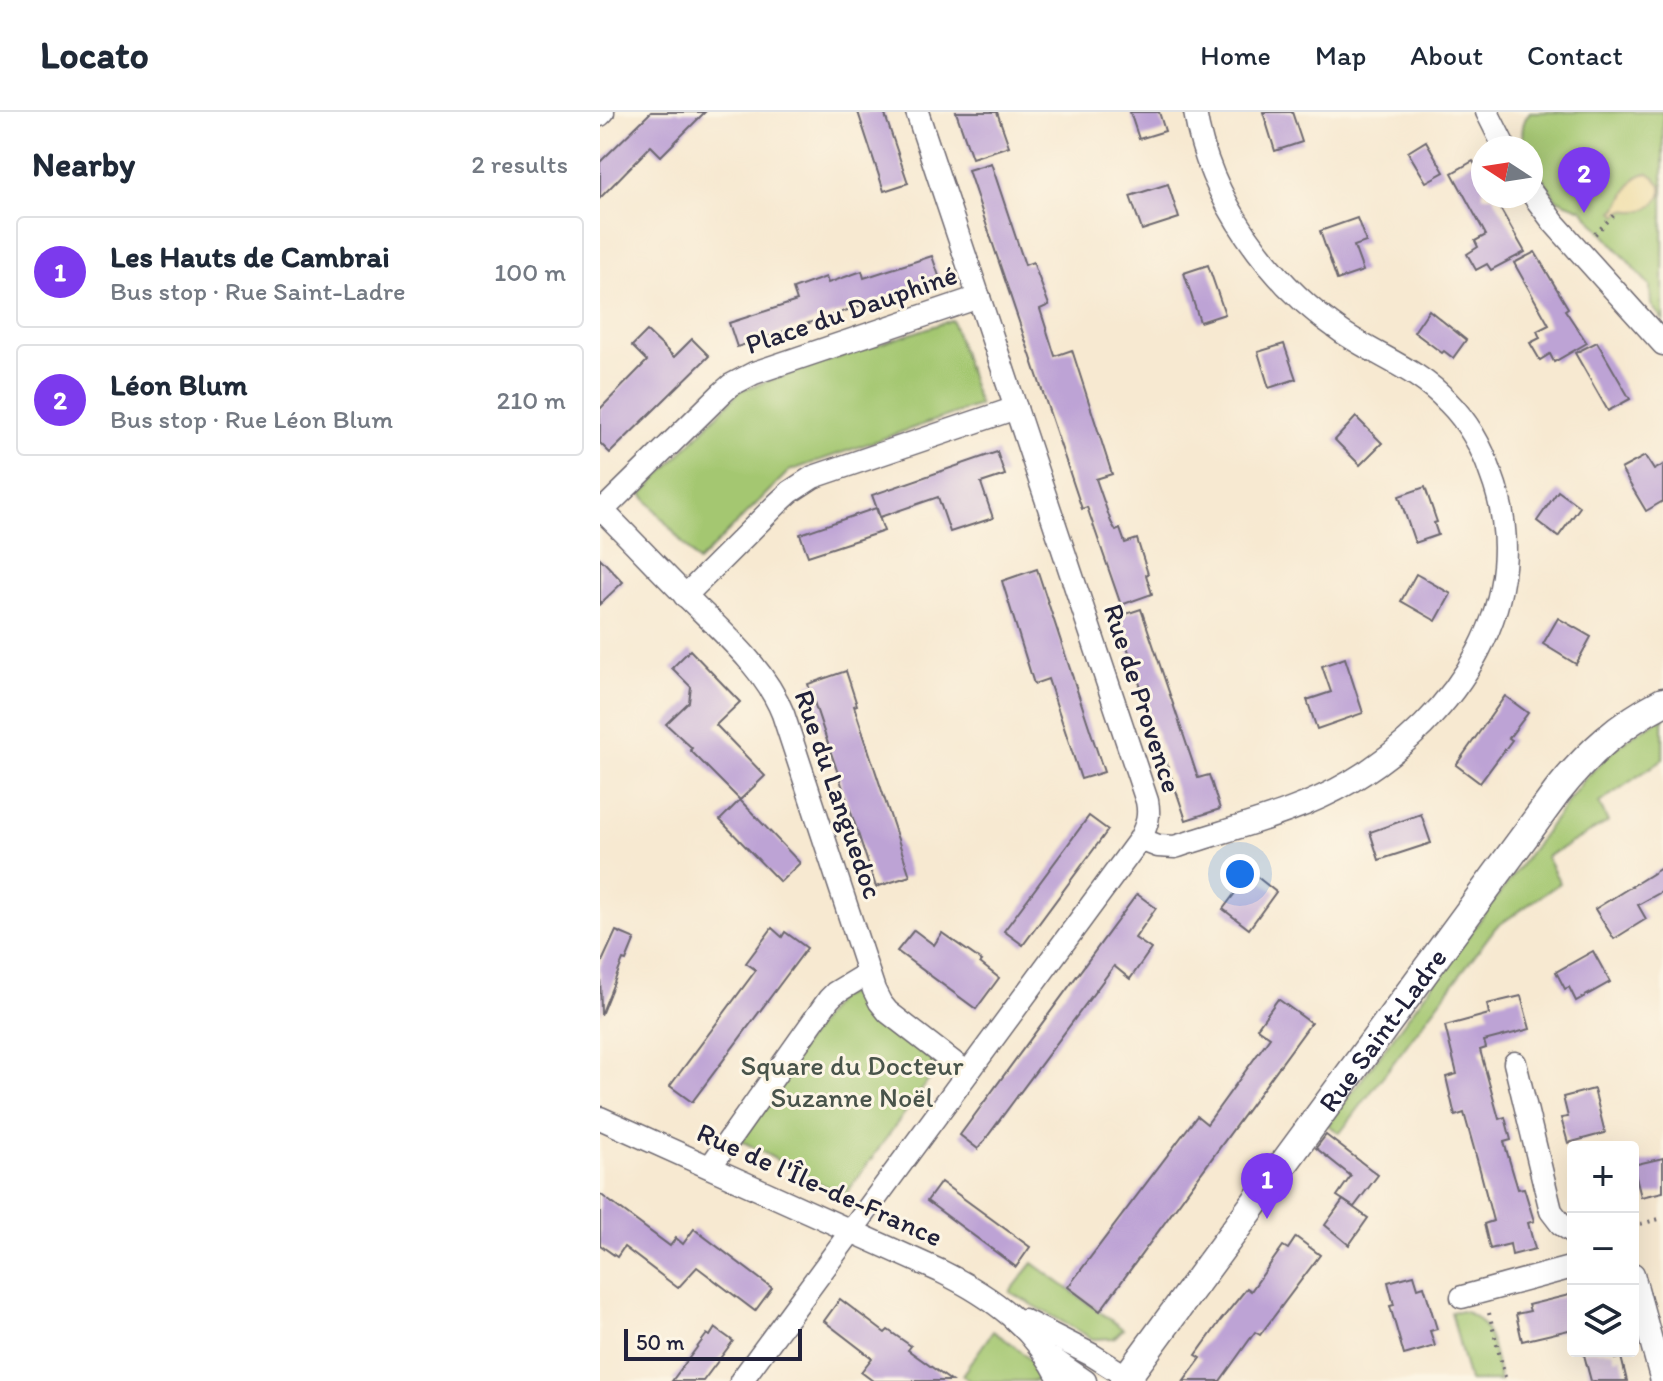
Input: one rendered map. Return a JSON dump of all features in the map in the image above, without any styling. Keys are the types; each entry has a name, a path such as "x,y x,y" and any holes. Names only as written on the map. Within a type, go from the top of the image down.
{"street":[{"name":"Rue de Provence","path":"741,1381 1140,839 1148,823 1147,801 917,112"},
{"path":"1140,839 1158,846 1175,847 1313,800 1348,783 1383,760 1441,706 1465,674 1489,631 1504,570 1504,527 1497,489 1483,452 1467,426 1449,403 1423,380 1359,343 1325,319 1262,256 1235,219 1216,184 1202,146 1195,112"},
{"path":"1491,113 1500,136"},
{"path":"1543,208 1663,344"},
{"name":"Place du Dauphiné","path":"601,510 731,385 742,378 979,297"},
{"path":"685,596 777,504 813,477 1016,408"},
{"name":"Rue du Languedoc","path":"601,510 758,672 777,699 880,1002 888,1012 967,1073"},
{"name":"Rue Saint-Ladre","path":"1125,1379 1557,792 1600,744 1663,702"},
{"path":"710,1167 829,999 868,973"},
{"path":"1515,1063 1551,1211 1567,1228"},
{"name":"Rue de l'Île-de-France","path":"600,1118 959,1280 1011,1314 1092,1355 1125,1379"},
{"path":"1462,1297 1567,1269"},
{"path":"1636,1285 1662,1381"},
{"name":"Rue de l'Île-de-France","path":"1011,1314 1043,1351 1061,1381"},
{"name":"Rue de l'Île-de-France","path":"1043,1351 1085,1381"}],"path":[{"path":"1579,251 1616,213"},
{"path":"1639,1224 1663,1218"},
{"path":"1484,1291 1506,1381"}],"green space":[{"path":"1530,112 1663,112 1663,320 1651,305 1650,286 1582,209 1556,199 1543,178 1543,136 1523,136 1525,120"},
{"path":"952,320 979,405 789,471 698,562 642,494 741,390"},
{"path":"1663,717 1663,759 1599,803 1608,822 1546,857 1560,883 1496,927 1340,1133 1328,1125 1583,781 1613,750"},
{"name":"Square du Docteur Suzanne Noël","path":"858,990 868,1010 939,1066 844,1196 736,1138 837,998"},
{"path":"1033,1263 1123,1329 1114,1338 1093,1339 1010,1292"},
{"path":"1451,1312 1468,1313 1484,1326 1493,1347 1500,1381 1469,1381"},
{"path":"993,1331 1022,1353 1045,1381 970,1381 962,1375"}],"sand":[{"path":"1648,173 1661,185 1661,196 1645,209 1624,210 1618,215 1614,211 1632,183"}],"building":[{"path":"651,112 705,112 661,156 651,146 600,198 600,162"},
{"path":"858,112 884,112 908,183 884,191"},
{"path":"956,112 997,112 1009,146 972,158"},
{"path":"1130,112 1159,112 1165,131 1139,139"},
{"path":"1263,112 1292,112 1302,142 1275,151"},
{"path":"1426,141 1444,172 1426,182 1408,152"},
{"path":"1471,162 1471,208 1452,173"},
{"path":"991,163 1025,265 1033,262 1049,305 1040,309 1055,356 1072,350 1112,474 1096,479 1111,522 1116,531 1120,529 1125,543 1137,539 1148,574 1152,594 1121,605 1087,507 1082,509 968,170"},
{"path":"1168,184 1179,218 1142,230 1130,196"},
{"path":"1471,208 1500,208 1525,252 1491,270 1487,264 1476,270 1467,254 1478,247 1475,241 1486,235"},
{"path":"1357,218 1366,242 1354,246 1363,271 1337,280 1320,231"},
{"path":"1535,252 1568,308 1565,310 1587,343 1554,362 1550,354 1540,360 1530,343 1540,338 1537,331 1549,325 1514,263"},
{"path":"932,256 940,279 737,347 729,323 797,301 793,289 826,277 828,283 862,271 864,278"},
{"path":"1208,265 1225,314 1200,322 1184,273"},
{"path":"1429,310 1466,340 1453,358 1414,332"},
{"path":"647,331 674,357 692,339 709,356 610,453 600,443 600,409 647,361 632,346"},
{"path":"1597,342 1630,399 1608,411 1575,353"},
{"path":"1284,344 1296,379 1269,388 1258,352"},
{"path":"1356,417 1382,443 1360,465 1335,440"},
{"path":"997,452 1005,475 981,483 993,518 950,532 938,497 880,517 872,495"},
{"path":"1645,456 1654,470 1663,465 1663,501 1646,511 1621,469"},
{"path":"1425,487 1437,522 1434,523 1438,535 1415,543 1399,496"},
{"path":"1558,491 1580,507 1558,537 1537,521"},
{"path":"876,508 884,531 808,556 800,534"},
{"path":"600,558 623,582 600,604"},
{"path":"1037,569 1104,772 1081,779 1048,679 1034,684 1002,581"},
{"path":"1416,574 1451,594 1436,621 1401,601"},
{"path":"1141,609 1198,778 1209,775 1220,809 1186,820 1117,617"},
{"path":"1558,618 1591,637 1576,664 1543,644"},
{"path":"690,650 740,702 716,725 765,776 740,800 666,724 689,702 691,687 672,668"},
{"path":"1345,658 1363,713 1317,729 1307,700 1331,692 1322,666"},
{"path":"846,671 857,705 854,706 910,876 876,887 808,684"},
{"path":"1505,696 1528,713 1480,783 1456,765"},
{"path":"740,800 800,863 780,882 720,820"},
{"path":"1421,814 1431,843 1379,860 1370,832"},
{"path":"1089,816 1108,830 1023,945 1004,931"},
{"path":"1663,867 1663,891 1638,905 1646,919 1614,939 1595,909"},
{"path":"1251,872 1276,892 1249,929 1223,909"},
{"path":"1137,894 1156,908 1135,938 1151,949 1130,979 1114,966 978,1149 960,1135"},
{"path":"772,928 782,937 785,932 807,948 692,1102 670,1086 756,970 746,963"},
{"path":"914,930 934,945 942,933 982,961 980,963 999,978 976,1009 897,951"},
{"path":"616,931 635,939 601,1015 600,966"},
{"path":"1593,951 1610,982 1576,1001 1556,972"},
{"path":"1521,996 1530,1029 1484,1041 1486,1048 1480,1050 1499,1119 1505,1117 1511,1140 1504,1142 1518,1189 1524,1188 1534,1221 1528,1223 1535,1249 1512,1255 1510,1244 1490,1249 1484,1224 1493,1221 1480,1170 1464,1113 1455,1116 1446,1077 1457,1074 1445,1026 1489,1014 1487,1004"},
{"path":"1278,999 1311,1023 1100,1311 1068,1287 1197,1116 1207,1124 1270,1037 1257,1028"},
{"path":"1594,1089 1605,1133 1567,1141 1561,1118 1568,1117 1563,1097"},
{"path":"1326,1135 1378,1175 1354,1207 1337,1196 1351,1176 1316,1148"},
{"path":"1663,1158 1663,1192 1641,1197 1639,1164"},
{"path":"941,1182 1030,1247 1016,1267 927,1201"},
{"path":"600,1194 670,1246 676,1238 683,1244 694,1229 772,1288 755,1311 697,1267 678,1288 624,1247 617,1257 600,1245"},
{"path":"1343,1200 1368,1218 1349,1245 1325,1225"},
{"path":"1296,1237 1320,1255 1260,1335 1255,1332 1220,1381 1184,1381 1201,1358 1196,1355 1221,1320 1247,1288 1251,1291 1283,1246 1288,1249"},
{"path":"1414,1275 1418,1288 1424,1286 1437,1329 1430,1331 1435,1346 1404,1355 1390,1306 1394,1305 1388,1282"},
{"path":"1567,1295 1567,1330 1522,1341 1516,1314 1530,1311 1528,1305"},
{"path":"840,1299 885,1333 888,1330 911,1346 908,1350 951,1381 873,1381 861,1372 872,1358 824,1321"},
{"path":"715,1328 733,1341 703,1381 672,1381 707,1334 710,1336"},
{"path":"1585,1357 1621,1357 1627,1381 1591,1381"}],"place":[{"name":"Léon Blum","path":"1584,213"},
{"name":"Les Hauts de Cambrai","path":"1267,1219"}]}
